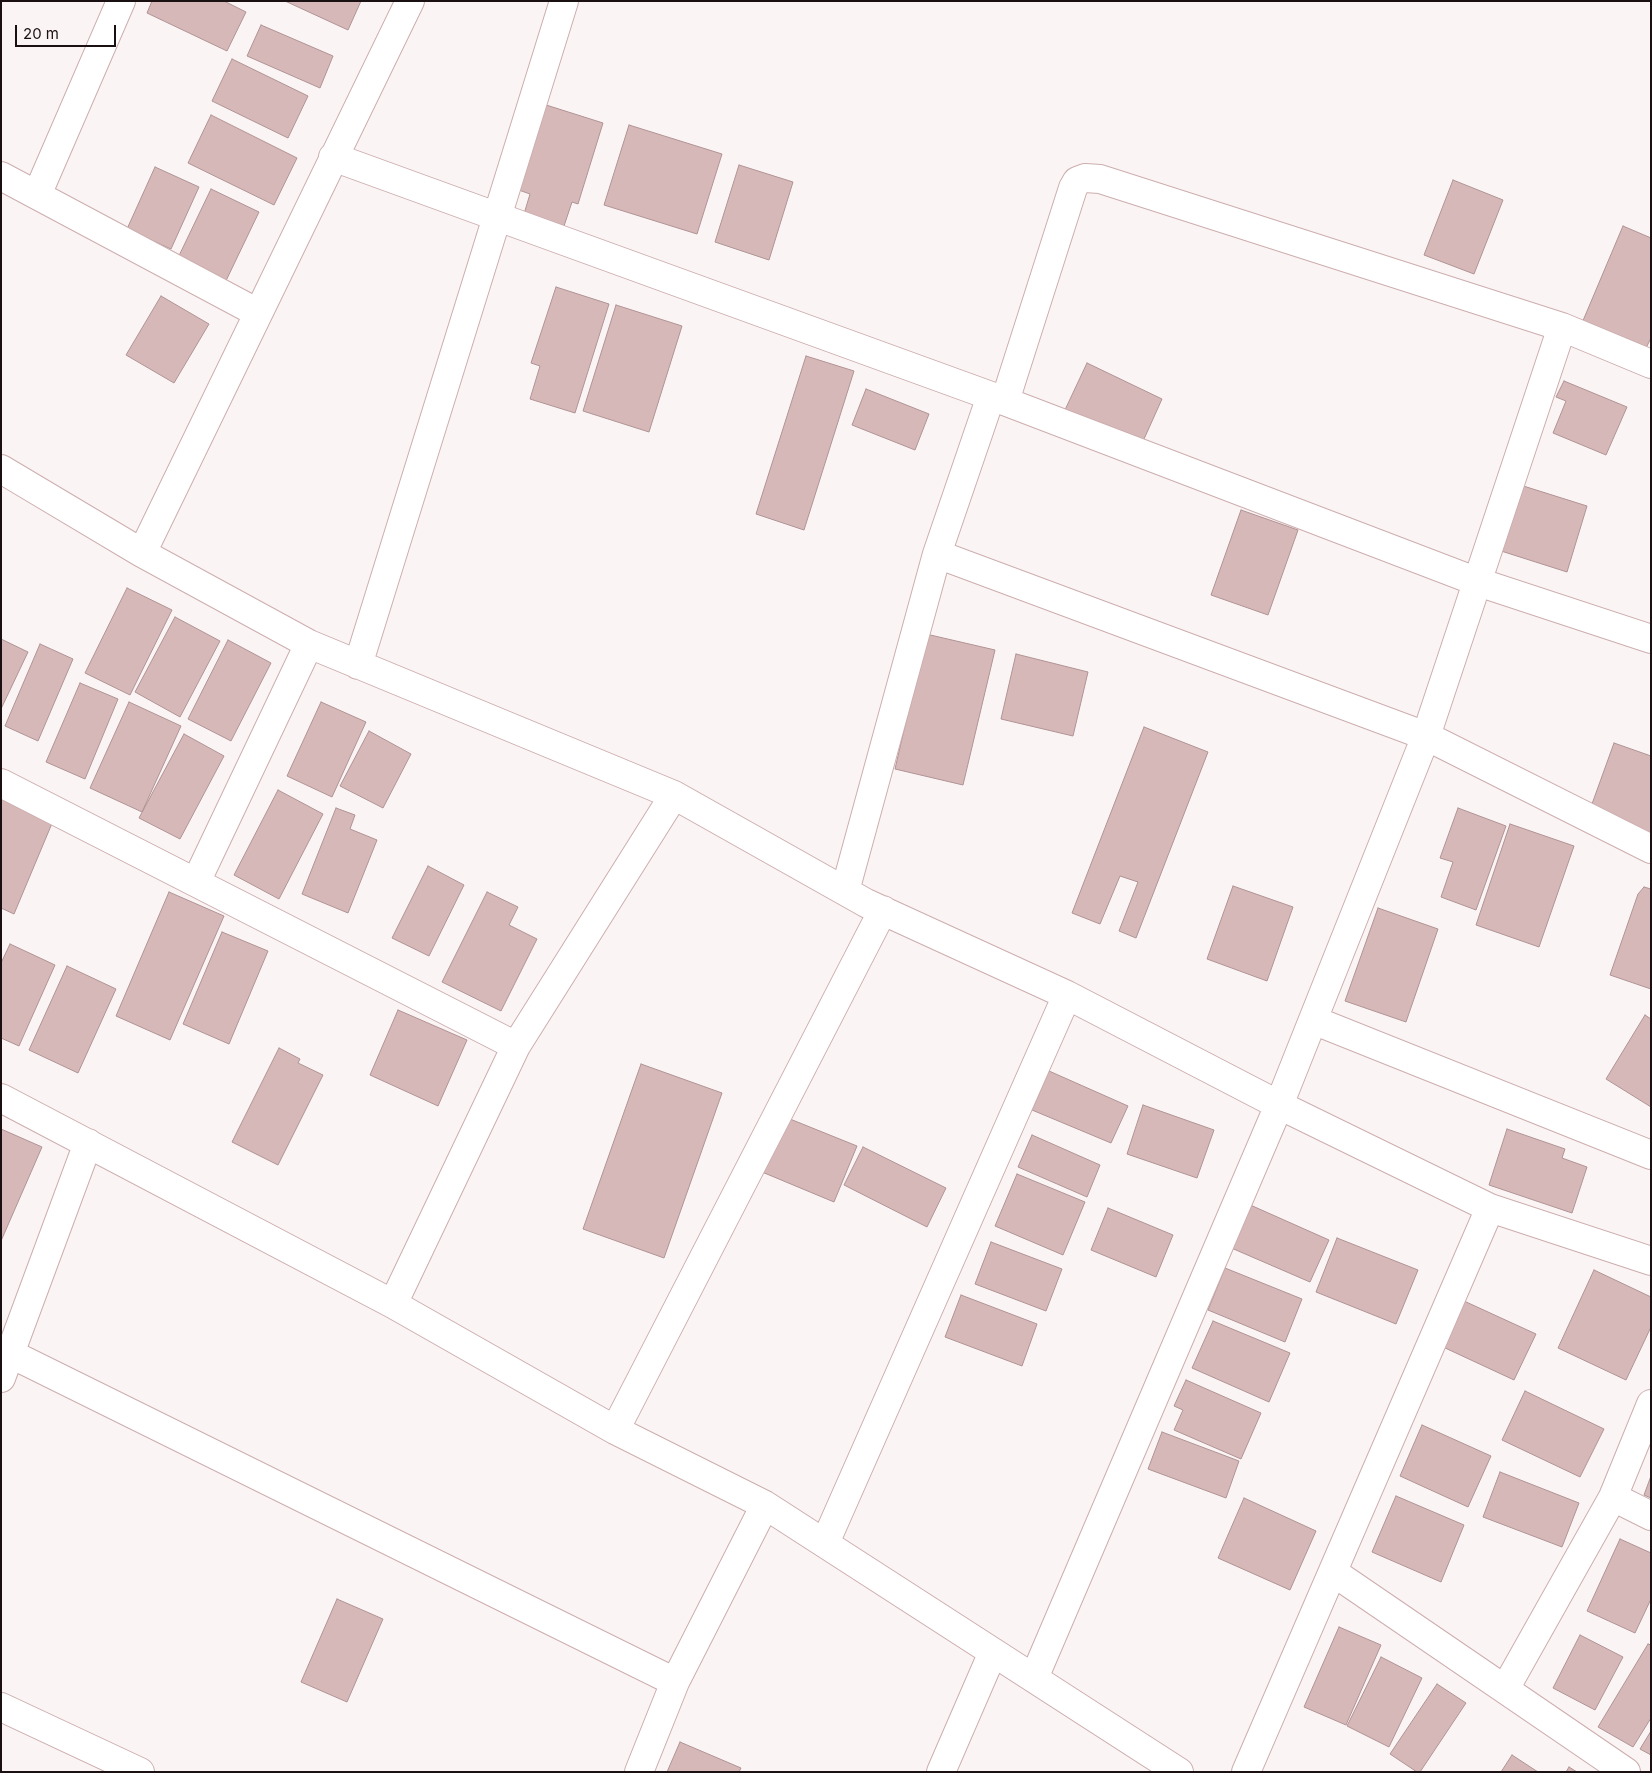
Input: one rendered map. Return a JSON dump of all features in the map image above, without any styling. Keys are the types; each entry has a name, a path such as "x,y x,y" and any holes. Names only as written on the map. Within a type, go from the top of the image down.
{"street":[{"path":"37,195 121,1"},
{"path":"142,553 410,1"},
{"path":"358,664 564,1"},
{"path":"333,157 998,398 1478,582 1651,639"},
{"path":"1,176 258,313"},
{"path":"845,891 936,554 998,398 1077,181 1085,178 1100,179 1562,327 1651,364"},
{"path":"1034,1678 1279,1105 1426,736 1562,327"},
{"path":"1,470 142,553 310,644 674,795 845,891 1067,995 1279,1105 1490,1208 1651,1261"},
{"path":"936,554 1426,736 1651,849"},
{"path":"196,882 310,644"},
{"path":"1,783 516,1046"},
{"path":"393,1304 516,1046 674,795"},
{"path":"615,1430 883,910"},
{"path":"825,1543 1067,995"},
{"path":"1313,1020 1651,1155"},
{"path":"1,1098 393,1304 615,1430 765,1505 1179,1772"},
{"path":"88,1143 6,1366 675,1682"},
{"path":"1246,1772 1490,1208"},
{"path":"1505,1689 1613,1497 1651,1404"},
{"path":"1613,1497 1651,1516"},
{"path":"639,1772 675,1682 765,1505"},
{"path":"1333,1572 1626,1772"},
{"path":"941,1772 993,1652"},
{"path":"1,1706 140,1772"}],"building":[{"path":"152,1 224,1 246,12 227,51 147,13"},
{"path":"285,1 361,1 348,30"},
{"path":"261,25 333,56 320,88 247,56"},
{"path":"232,59 308,96 288,138 212,101"},
{"path":"543,104 603,123 578,204 572,202 564,226 524,214 530,194 516,189"},
{"path":"211,115 297,158 274,205 188,163"},
{"path":"629,125 722,154 697,234 604,205"},
{"path":"739,165 793,182 769,260 715,242"},
{"path":"155,167 199,187 171,249 127,229"},
{"path":"1453,180 1503,200 1474,274 1424,255"},
{"path":"211,189 259,212 223,287 175,264"},
{"path":"1623,226 1651,238 1651,338 1645,350 1582,323"},
{"path":"556,287 609,304 575,413 530,399 540,366 531,363"},
{"path":"161,296 209,324 174,383 126,355"},
{"path":"616,305 682,326 649,432 583,411"},
{"path":"806,356 854,371 804,530 756,514"},
{"path":"1087,363 1162,399 1140,448 1064,412"},
{"path":"1564,381 1627,407 1606,455 1553,433 1566,401 1556,397"},
{"path":"866,389 929,414 915,450 852,425"},
{"path":"1517,484 1587,506 1567,572 1498,550"},
{"path":"1241,510 1298,530 1268,615 1211,595"},
{"path":"127,588 172,610 130,695 85,673"},
{"path":"175,617 220,641 180,717 135,692"},
{"path":"926,634 995,650 963,785 895,769"},
{"path":"1,639 28,652 1,709"},
{"path":"228,640 271,663 231,741 188,719"},
{"path":"40,644 73,659 38,741 5,726"},
{"path":"1016,654 1088,672 1073,736 1001,719"},
{"path":"80,683 118,699 85,779 46,762"},
{"path":"129,702 181,726 142,812 90,788"},
{"path":"321,702 366,722 332,797 287,776"},
{"path":"1144,727 1208,752 1136,938 1119,931 1138,882 1120,876 1100,924 1072,913"},
{"path":"369,731 411,754 383,808 340,786"},
{"path":"184,734 224,756 180,839 139,818"},
{"path":"1614,743 1651,756 1651,838 1588,815"},
{"path":"278,790 323,814 279,899 234,875"},
{"path":"1,799 53,821 14,914 1,908"},
{"path":"336,808 355,815 350,829 377,840 348,913 302,894"},
{"path":"1458,808 1506,826 1476,910 1441,897 1453,862 1440,858"},
{"path":"1510,824 1574,846 1539,947 1476,925"},
{"path":"428,866 464,885 429,956 392,938"},
{"path":"1233,886 1293,907 1267,981 1207,959"},
{"path":"1644,887 1651,889 1651,989 1610,975 1638,894"},
{"path":"169,892 224,916 170,1040 116,1016"},
{"path":"487,892 518,907 509,925 537,939 501,1011 442,982"},
{"path":"1378,908 1438,929 1406,1022 1345,1001"},
{"path":"222,932 268,951 229,1044 183,1024"},
{"path":"10,944 55,965 19,1046 1,1038 1,963"},
{"path":"67,966 116,989 78,1073 29,1050"},
{"path":"398,1010 467,1040 438,1106 370,1075"},
{"path":"1645,1015 1651,1019 1651,1107 1606,1079"},
{"path":"279,1048 300,1059 298,1063 323,1075 278,1165 232,1142"},
{"path":"641,1064 722,1093 664,1258 583,1229"},
{"path":"1049,1071 1128,1106 1111,1143 1032,1110"},
{"path":"1143,1105 1214,1130 1197,1178 1127,1154"},
{"path":"785,1117 857,1146 834,1202 762,1172"},
{"path":"1,1129 42,1147 1,1241"},
{"path":"1507,1129 1565,1149 1562,1158 1587,1167 1572,1213 1489,1185"},
{"path":"1032,1135 1100,1165 1087,1197 1018,1167"},
{"path":"863,1147 946,1188 927,1227 844,1185"},
{"path":"1017,1174 1085,1202 1063,1255 995,1226"},
{"path":"1248,1204 1329,1240 1310,1282 1229,1247"},
{"path":"1108,1208 1173,1235 1156,1277 1091,1250"},
{"path":"1337,1238 1418,1270 1396,1324 1316,1292"},
{"path":"991,1242 1062,1269 1046,1311 975,1284"},
{"path":"1225,1268 1302,1299 1285,1342 1208,1310"},
{"path":"1594,1270 1651,1297 1651,1327 1626,1380 1558,1348"},
{"path":"961,1295 1037,1324 1022,1366 945,1337"},
{"path":"1464,1301 1536,1334 1514,1380 1443,1347"},
{"path":"1213,1321 1290,1353 1269,1402 1192,1368"},
{"path":"1186,1380 1261,1413 1241,1459 1174,1430 1183,1410 1174,1406"},
{"path":"1525,1391 1604,1429 1580,1477 1502,1440"},
{"path":"1422,1425 1491,1456 1468,1507 1400,1476"},
{"path":"1162,1432 1239,1461 1226,1498 1148,1469"},
{"path":"1500,1472 1579,1503 1562,1547 1483,1517"},
{"path":"1651,1476 1651,1498 1644,1495"},
{"path":"1396,1496 1464,1525 1441,1582 1372,1552"},
{"path":"1244,1498 1316,1531 1290,1590 1218,1558"},
{"path":"1620,1539 1651,1553 1651,1599 1635,1633 1587,1611"},
{"path":"337,1599 383,1619 347,1702 301,1682"},
{"path":"1339,1627 1381,1645 1346,1725 1304,1707"},
{"path":"1580,1635 1623,1657 1595,1710 1553,1688"},
{"path":"1648,1644 1651,1645 1651,1718 1633,1747 1598,1727"},
{"path":"1381,1657 1422,1678 1389,1747 1347,1726"},
{"path":"1437,1684 1466,1703 1420,1772 1417,1772 1390,1754"},
{"path":"1651,1731 1651,1755 1640,1749"},
{"path":"680,1742 741,1768 739,1772 667,1772"},
{"path":"1512,1755 1538,1772 1501,1772"},
{"path":"1569,1767 1577,1772 1566,1772"}]}
